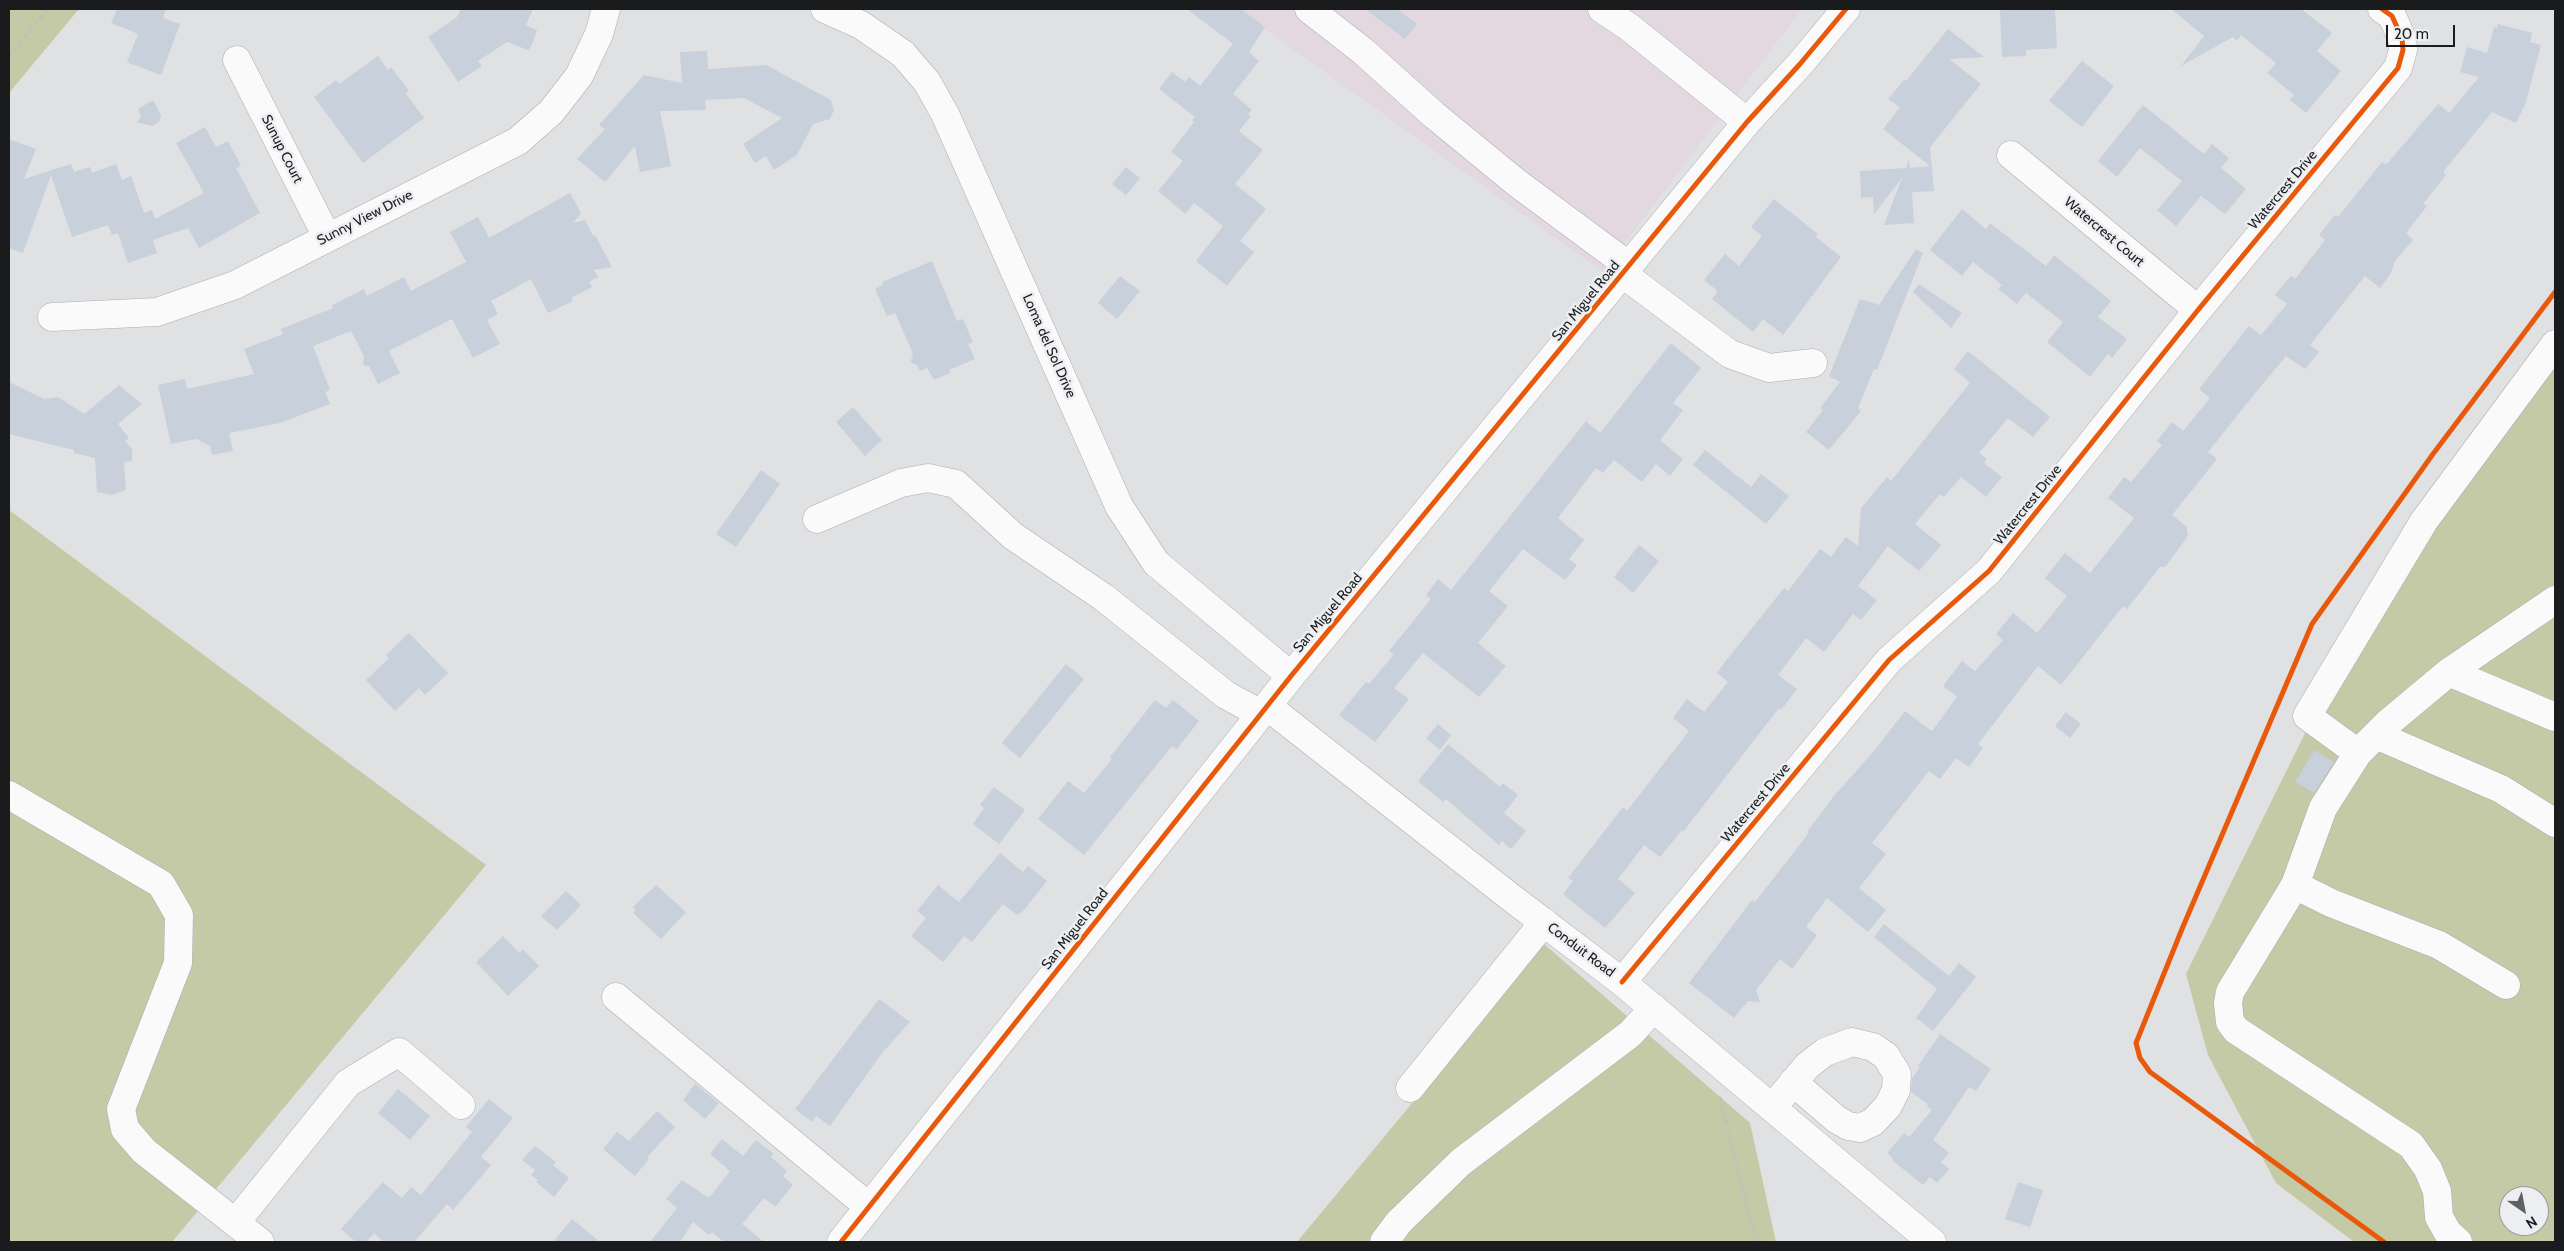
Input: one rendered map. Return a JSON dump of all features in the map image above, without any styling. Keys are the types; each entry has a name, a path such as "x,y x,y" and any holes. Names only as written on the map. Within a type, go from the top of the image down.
{"street":[{"name":"Sunny View Drive","path":"52,316 157,312 235,285 518,141 535,127 565,96 579,76 599,34 606,9"},
{"name":"Loma del Sol Drive","path":"825,9 861,25 903,54 927,82 945,114 1119,506 1156,563 1291,676"},
{"path":"1309,9 1364,52 1434,115 1730,354 1769,368 1813,363"},
{"path":"1602,9 1629,27 1747,122"},
{"name":"San Miguel Road","path":"841,1242 1291,676 1747,122 1800,64 1846,9"},
{"name":"Watercrest Drive","path":"1622,982 1889,660 1989,571 2198,310 2398,68 2403,50 2402,38 2387,12"},
{"name":"Sunup Court","path":"237,60 327,238"},
{"name":"Watercrest Court","path":"2010,155 2198,310"},
{"path":"2555,344 2424,521 2307,716 2367,744 2501,789 2555,824"},
{"name":"Conduit Road","path":"817,519 901,483 928,478 956,484 1013,536 1104,597 1226,695 1264,710 1622,982 1932,1242"},
{"path":"2458,1242 2448,1233 2439,1217 2437,1191 2428,1169 2411,1146 2236,1030 2230,1022 2228,1003 2230,992 2295,885 2323,808 2367,744 2449,672 2555,600"},
{"path":"2449,672 2555,717"},
{"path":"9,795 161,884 179,916 178,963 121,1109 125,1129 144,1151 260,1242"},
{"path":"2295,885 2332,903 2440,945 2506,985"},
{"path":"1410,1088 1544,922"},
{"path":"616,996 870,1207"},
{"path":"1384,1242 1399,1222 1461,1162 1630,1034 1654,1008"},
{"path":"217,1207 348,1083 399,1052 461,1105"},
{"path":"1772,1108 1793,1082"}],"path":[{"path":"9,56 48,9"},
{"path":"1718,1091 1756,1242"}],"shaded area":[{"path":"1237,9 1802,9 1603,272"}],"green space":[{"path":"79,9 9,93 9,10"},
{"path":"2555,352 2555,1242 2354,1242 2276,1183 2208,1055 2186,974 2364,614"},
{"path":"9,510 486,865 172,1242 9,1242"},
{"path":"1544,944 1750,1123 1776,1242 1297,1242"}],"building":[{"path":"117,9 166,9 163,18 180,24 161,75 127,62 138,34 111,23"},
{"path":"461,9 533,9 526,25 537,30 532,45 528,50 507,42 478,61 482,66 458,82 428,37 457,17"},
{"path":"1187,9 1241,9 1265,27 1249,52 1259,61 1233,94 1252,110 1248,114 1251,116 1239,131 1263,150 1235,184 1266,209 1240,241 1254,252 1227,286 1196,261 1223,226 1194,203 1185,214 1158,191 1183,161 1171,152 1194,122 1192,120 1195,117 1159,89 1172,72 1185,82 1189,77 1200,86 1233,44"},
{"path":"1365,9 1397,9 1417,24 1405,39"},
{"path":"2000,9 2055,9 2057,48 2026,50 2026,56 2002,57"},
{"path":"2171,9 2301,9 2332,33 2317,51 2341,71 2306,113 2290,100 2294,95 2267,73 2276,63 2241,35 2237,41 2233,37 2181,66 2204,36"},
{"path":"2498,24 2532,33 2530,42 2541,45 2525,105 2516,123 2492,112 2443,172 2446,175 2423,204 2427,206 2406,233 2413,240 2395,261 2390,275 2380,288 2365,276 2310,345 2319,352 2305,369 2286,356 2252,397 2208,452 2217,459 2172,515 2186,526 2188,536 2165,567 2160,567 2127,609 2123,606 2061,685 2038,666 1978,744 1983,748 1969,767 1956,758 1940,779 1929,771 1872,843 1886,854 1859,888 1886,910 1868,932 1827,898 1806,927 1817,935 1792,969 1780,959 1756,990 1760,1002 1748,1001 1734,1018 1689,983 1752,900 1755,902 1809,833 1807,832 1833,797 1874,751 1905,711 1932,731 1957,697 1943,686 1962,661 1975,671 2003,640 1996,634 2013,613 2037,633 2067,596 2045,578 2065,553 2090,573 2134,518 2108,498 2124,477 2131,482 2162,445 2157,441 2172,422 2183,431 2210,398 2199,389 2249,326 2261,335 2287,304 2275,295 2291,276 2295,279 2325,240 2319,235 2335,215 2338,217 2382,162 2386,165 2438,104 2449,113 2479,77 2460,72 2467,47 2487,53 2494,27 2497,28"},
{"path":"1948,29 1984,57 1949,59 1981,84 1930,147 1934,191 1912,192 1914,223 1884,225 1902,178 1874,214 1873,197 1861,198 1860,171 1906,168 1909,159 1910,168 1930,166 1883,129 1900,107 1888,99 1904,80 1906,81"},
{"path":"707,51 708,69 766,65 831,100 834,110 830,119 813,124 797,155 774,170 766,156 755,163 743,144 782,118 744,98 705,100 706,110 660,111 671,166 640,172 635,146 605,182 577,159 605,129 599,125 644,75 682,83 680,52"},
{"path":"378,56 388,70 391,67 409,91 406,94 424,118 363,163 314,97 336,80 339,84"},
{"path":"2082,61 2114,86 2082,127 2049,101"},
{"path":"153,100 161,115 159,122 152,126 137,122 141,116 138,109"},
{"path":"2143,105 2204,154 2212,144 2229,158 2221,168 2246,189 2225,214 2201,196 2176,226 2157,210 2182,181 2140,148 2117,177 2098,161"},
{"path":"205,127 216,147 228,141 241,166 236,168 260,213 199,248 188,228 153,240 157,253 128,263 118,233 112,235 108,225 72,237 51,175 23,253 9,248 9,139 36,149 24,179 71,164 74,172 90,167 92,173 116,164 122,180 131,176 144,213 152,210 155,219 204,193 176,143"},
{"path":"1126,167 1140,178 1126,195 1112,184"},
{"path":"570,193 581,213 573,223 585,220 612,267 594,270 598,277 589,282 592,287 571,298 573,301 548,313 531,279 491,301 498,314 487,320 500,344 473,358 452,319 389,351 400,373 378,384 369,366 363,365 364,356 351,331 313,346 330,390 325,392 330,404 280,423 229,433 233,451 212,455 210,446 196,439 171,444 158,385 185,379 187,389 254,374 244,349 283,334 281,329 333,308 332,305 364,289 367,296 404,277 411,291 466,262 450,232 478,217 489,238"},
{"path":"1774,199 1818,234 1816,237 1841,257 1783,335 1763,319 1753,332 1712,299 1718,291 1704,280 1725,254 1739,266 1762,236 1751,227"},
{"path":"1962,209 1986,229 1990,223 2046,266 2054,255 2111,301 2098,317 2127,339 2112,358 2108,354 2090,377 2047,342 2063,322 2026,293 2017,304 1998,289 2002,285 1973,262 1962,276 1930,250"},
{"path":"1916,249 1923,253 1877,370 1874,369 1858,408 1861,411 1829,450 1806,432 1823,410 1820,408 1840,382 1829,376 1860,299 1879,305"},
{"path":"932,261 957,321 963,319 973,342 968,344 975,359 949,370 950,373 934,380 927,368 920,371 917,365 910,362 913,355 895,313 887,316 875,289 883,285 882,282"},
{"path":"1120,276 1140,291 1117,319 1098,303"},
{"path":"1919,284 1962,313 1951,328 1913,292"},
{"path":"1671,343 1701,368 1673,403 1683,410 1660,440 1683,459 1670,476 1656,464 1642,482 1614,460 1603,473 1596,468 1558,518 1584,540 1569,559 1577,565 1565,580 1523,549 1489,591 1508,606 1478,643 1506,666 1479,697 1423,653 1394,688 1409,699 1375,742 1339,715 1366,682 1369,684 1394,654 1389,651 1431,599 1426,595 1438,579 1451,590 1586,421 1600,433"},
{"path":"1968,351 2050,417 2033,437 2008,418 1979,453 1987,459 1984,463 2002,477 1986,497 1961,477 1944,497 1940,494 1915,524 1941,545 1919,571 1888,546 1858,586 1877,600 1861,620 1853,614 1824,652 1806,638 1778,675 1797,689 1781,710 1779,708 1683,832 1682,830 1660,857 1644,845 1618,879 1635,893 1605,928 1563,894 1573,881 1568,878 1623,807 1627,811 1689,731 1673,718 1687,699 1704,712 1728,682 1717,673 1784,588 1788,591 1820,549 1831,557 1846,537 1858,546 1861,508 1887,477 1891,481 1970,383 1954,369"},
{"path":"9,382 44,399 58,397 84,414 119,385 142,404 118,424 129,438 125,441 132,449 132,461 124,462 126,490 111,495 97,492 95,458 74,453 74,450 9,434"},
{"path":"853,407 882,440 865,456 836,422"},
{"path":"1705,450 1751,487 1761,474 1789,496 1766,524 1693,465"},
{"path":"761,470 780,484 736,547 716,534"},
{"path":"1639,545 1659,561 1633,593 1614,577"},
{"path":"409,633 448,673 425,695 419,688 395,711 366,680 389,658 386,655"},
{"path":"1066,664 1084,679 1020,758 1002,743"},
{"path":"1155,700 1166,708 1173,700 1199,721 1177,749 1172,746 1084,855 1038,819 1068,781 1084,793 1112,759 1110,757"},
{"path":"2066,712 2081,724 2070,738 2055,726"},
{"path":"1438,724 1451,735 1440,750 1426,738"},
{"path":"1448,744 1500,787 1503,783 1518,795 1504,813 1526,831 1511,849 1502,841 1499,845 1446,799 1443,802 1418,781"},
{"path":"2314,750 2334,762 2314,793 2295,782"},
{"path":"994,787 1025,810 999,844 973,824 984,808 980,805"},
{"path":"1000,853 1023,872 1028,866 1047,881 1023,911 1017,915 1003,904 972,942 964,936 943,962 911,936 926,918 917,911 938,885 959,902"},
{"path":"656,885 686,912 661,939 633,913 636,910 633,907"},
{"path":"566,891 581,905 557,930 541,916"},
{"path":"1884,924 1949,976 1959,963 1976,977 1933,1031 1916,1018 1937,989 1874,937"},
{"path":"503,936 519,953 523,949 539,966 508,996 476,962"},
{"path":"879,999 910,1022 882,1053 830,1126 816,1116 812,1122 795,1109"},
{"path":"1940,1034 1991,1069 1976,1091 1969,1087 1933,1140 1949,1153 1941,1162 1949,1169 1937,1183 1930,1177 1923,1185 1892,1160 1893,1158 1887,1153 1904,1133 1909,1137 1932,1110 1927,1106 1928,1104 1911,1092 1912,1078"},
{"path":"695,1084 719,1103 705,1119 683,1100"},
{"path":"398,1089 430,1116 410,1140 378,1113"},
{"path":"489,1099 513,1118 481,1157 491,1165 453,1210 447,1204 414,1242 384,1242 374,1233 366,1242 356,1242 341,1229 383,1182 402,1198 411,1187 421,1195 472,1132 466,1127"},
{"path":"657,1111 675,1127 647,1157 649,1159 635,1176 603,1149 617,1132 629,1141"},
{"path":"722,1139 743,1156 756,1140 774,1154 771,1157 787,1171 783,1176 793,1185 775,1207 764,1198 742,1224 764,1242 724,1242 712,1232 709,1235 693,1222 680,1242 650,1242 677,1208 666,1199 682,1180 709,1198 730,1171 710,1154"},
{"path":"535,1146 556,1162 553,1165 569,1178 554,1197 536,1182 538,1180 531,1175 535,1170 522,1160"},
{"path":"2018,1182 2043,1190 2030,1227 2005,1219"},
{"path":"572,1219 600,1242 553,1242"}],"cycle path":[{"path":"841,1242 1291,676 1747,122 1800,64 1846,9"},
{"path":"1622,982 1889,660 1989,571 2198,310 2398,68 2403,50 2402,38 2392,16 2382,9"},
{"path":"2384,1242 2150,1072 2140,1058 2136,1043 2182,929 2312,624 2433,454 2555,292"}]}
